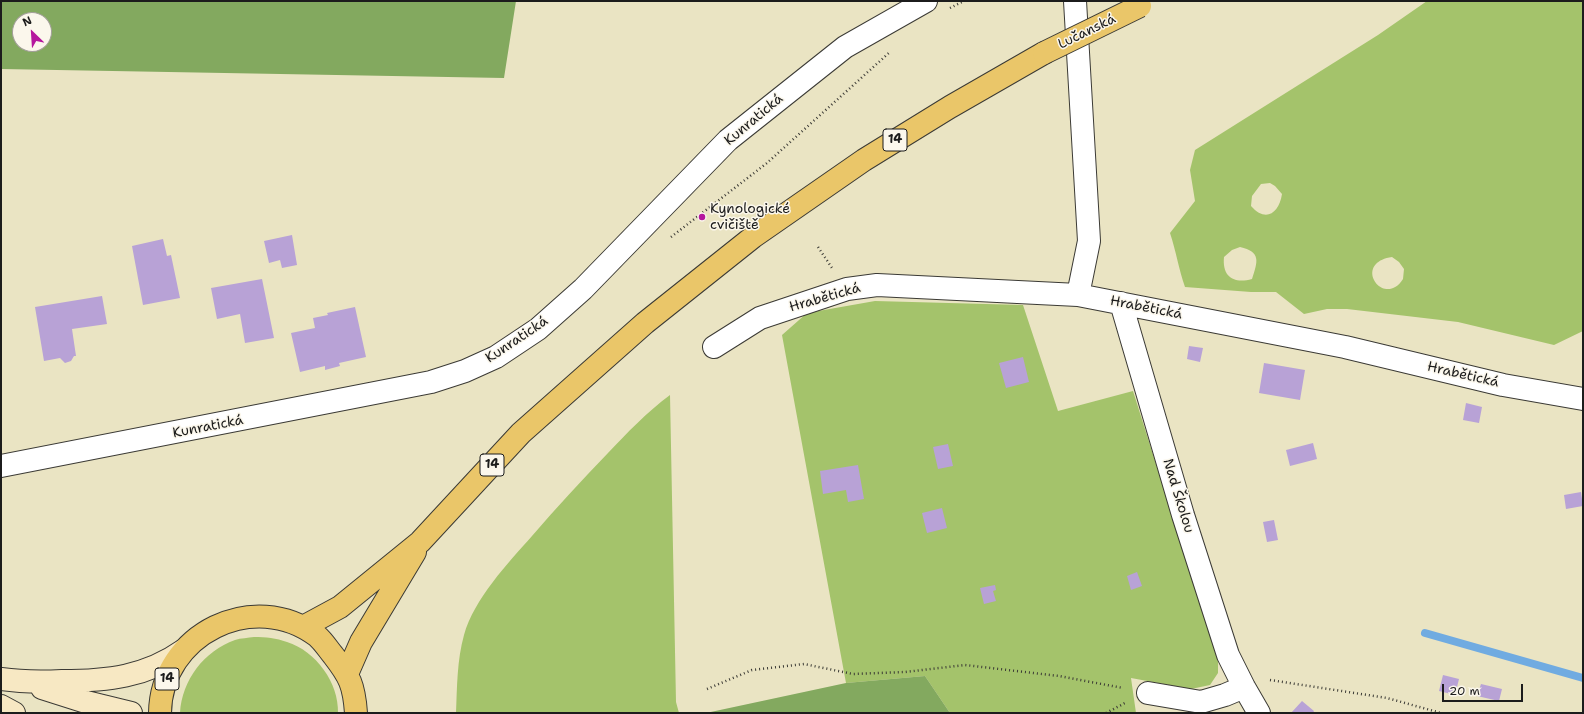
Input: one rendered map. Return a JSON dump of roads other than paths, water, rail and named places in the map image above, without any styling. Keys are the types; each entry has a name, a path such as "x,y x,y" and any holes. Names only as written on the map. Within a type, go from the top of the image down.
{"main road":[{"name":"Lučanská","path":"420,542 521,433 645,323 747,242 864,160 950,107 1044,53 1146,4"},
{"name":"14","path":"303,627 340,607 420,542"},
{"name":"14","path":"347,674 362,642 414,555 420,542"},
{"name":"14","path":"160,713 160,703 172,666 184,650 198,637 213,627 230,620 268,616 286,620 303,627 319,637 347,674 352,687 356,713"}],"street":[{"path":"1075,1 1089,241 1078,295"},
{"name":"Kunratická","path":"1,466 431,382 465,371 496,357 538,329 583,289 728,140 845,46 935,6"},
{"name":"Hrabětická","path":"714,348 760,318 847,289 877,285 1078,295 1344,347 1503,385 1583,398"},
{"name":"Nad Školou","path":"1121,303 1183,515 1228,655 1259,713"},
{"path":"1,679 23,682 90,681 114,678 135,674 155,667 184,650"},
{"path":"1148,693 1201,702 1225,695 1241,681"},
{"path":"23,682 86,702 131,713"},
{"path":"1,706 14,713"}],"waterway":[{"path":"1425,633 1583,678"}],"place":[{"name":"Kynologické cvičiště","path":"702,217"}]}
